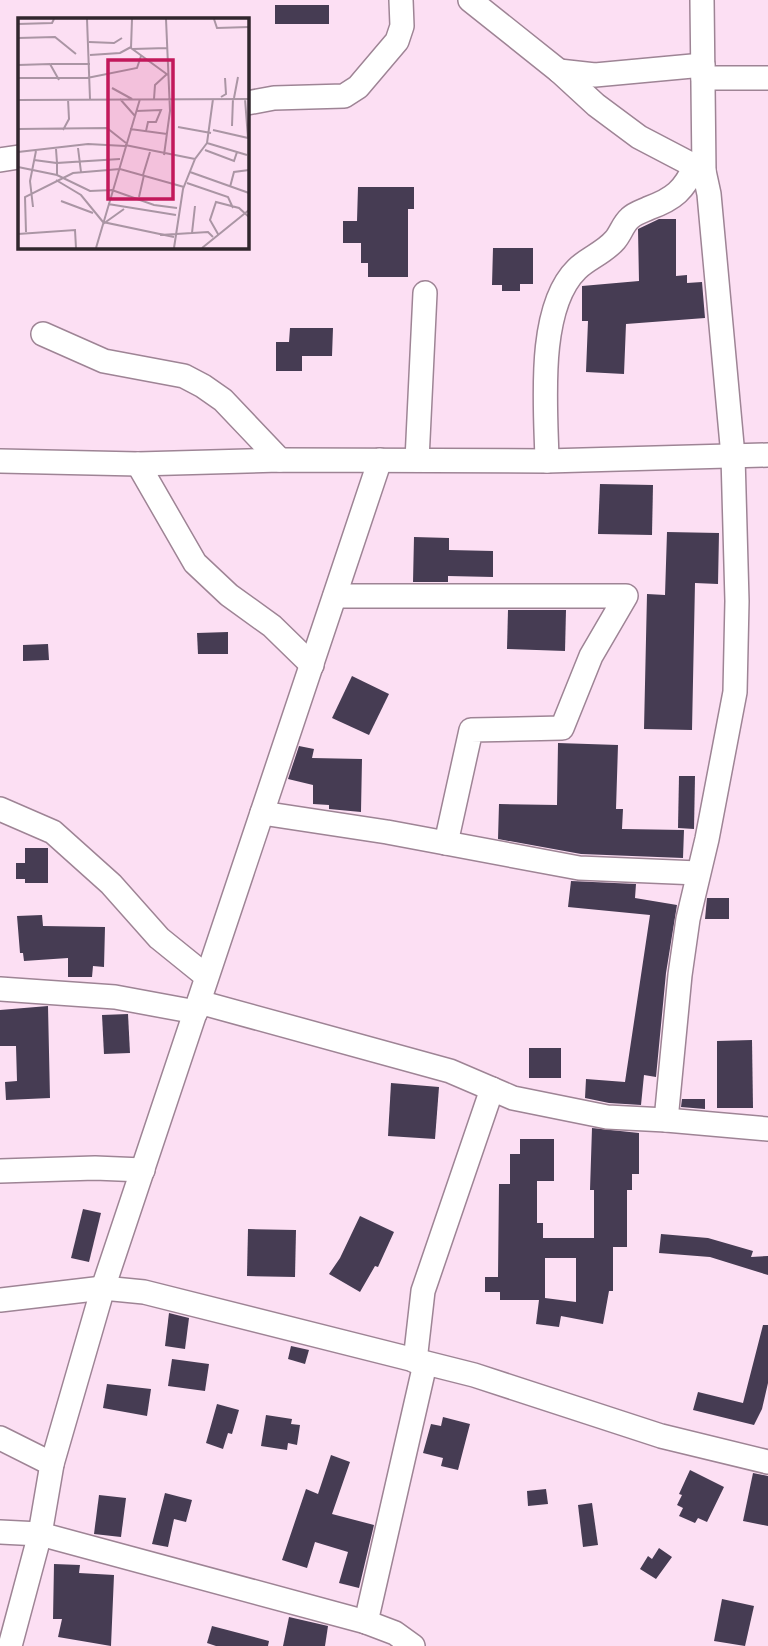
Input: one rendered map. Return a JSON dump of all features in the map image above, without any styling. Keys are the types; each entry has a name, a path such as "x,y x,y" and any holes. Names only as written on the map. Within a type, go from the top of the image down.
{"street":[{"path":"248,103 274,98 344,96 358,87 397,41 402,26 401,0"},
{"path":"470,0 559,71 596,106 639,137 700,169"},
{"path":"666,1120 680,975 735,692 737,601 733,456 709,194 700,169 702,0"},
{"path":"559,71 594,75 703,71 768,78"},
{"path":"0,160 18,157"},
{"path":"547,461 545,383 550,332 560,292 577,269 604,251 616,239 631,217 671,198 700,169"},
{"path":"417,460 425,293"},
{"path":"43,334 104,361 184,376 203,386 223,400 280,460"},
{"path":"0,461 138,464 280,460 547,461 768,455"},
{"path":"10,1646 40,1534 52,1464 103,1288 380,460"},
{"path":"138,464 195,563 229,595 272,626 312,665"},
{"path":"335,596 626,596 592,656 562,728 471,730 446,843"},
{"path":"0,809 54,832 111,884 159,938 206,976"},
{"path":"262,813 579,868 698,873"},
{"path":"0,989 115,997 198,1007 450,1071 513,1098 607,1117 768,1129"},
{"path":"366,1622 420,1362 423,1291 492,1089"},
{"path":"0,1171 95,1168 143,1170"},
{"path":"0,1300 103,1288 144,1292 474,1374 661,1436 768,1462"},
{"path":"0,1438 52,1464"},
{"path":"0,1532 40,1534 366,1622 395,1633 413,1646"}],"building":[{"path":"275,5 329,5 329,24 275,24"},
{"path":"358,187 414,187 414,209 408,209 408,277 368,277 368,263 361,263 361,243 343,243 343,221 357,221"},
{"path":"659,219 676,219 676,276 687,275 687,283 702,282 705,318 626,324 624,374 586,372 588,321 582,321 582,286 639,281 638,229"},
{"path":"493,248 533,248 533,284 520,284 520,291 502,291 502,285 492,285"},
{"path":"290,328 333,328 332,356 302,356 302,371 276,371 276,342 289,342"},
{"path":"600,484 653,485 652,535 598,534"},
{"path":"667,532 719,533 718,584 695,583 692,730 644,729 647,594 665,595"},
{"path":"414,537 449,538 449,550 493,551 493,577 448,576 448,582 413,582"},
{"path":"508,610 566,610 565,651 507,649"},
{"path":"228,632 228,654 198,654 197,633"},
{"path":"48,644 49,660 23,661 23,645"},
{"path":"352,676 389,694 369,735 332,718"},
{"path":"558,743 618,745 616,809 623,809 622,829 684,830 683,858 581,854 498,839 499,804 557,805"},
{"path":"299,746 314,749 312,758 362,759 361,812 329,809 329,805 313,804 313,785 288,779"},
{"path":"679,776 695,776 694,829 678,828"},
{"path":"25,848 48,848 48,883 25,883 25,879 16,879 16,863 25,863"},
{"path":"571,881 636,884 635,898 677,905 666,973 656,1077 644,1075 641,1105 585,1098 586,1079 625,1082 650,915 568,907"},
{"path":"707,898 729,898 729,919 705,919"},
{"path":"42,915 43,926 105,927 104,967 93,966 92,977 68,977 68,958 24,961 23,953 20,953 17,916"},
{"path":"48,1006 50,1098 6,1100 5,1082 17,1081 16,1046 0,1046 0,1010"},
{"path":"128,1014 130,1053 104,1054 102,1015"},
{"path":"752,1040 753,1108 717,1108 717,1041"},
{"path":"529,1048 561,1048 561,1078 529,1078"},
{"path":"391,1083 439,1087 435,1139 388,1136"},
{"path":"682,1099 705,1099 705,1109 681,1107"},
{"path":"592,1128 639,1133 639,1174 632,1174 632,1190 627,1190 627,1247 613,1247 613,1291 609,1291 603,1324 561,1316 559,1327 536,1324 539,1300 500,1300 500,1292 485,1292 485,1277 498,1277 499,1184 510,1184 510,1154 520,1154 520,1139 554,1139 554,1181 537,1181 537,1223 543,1223 543,1238 594,1238 594,1190 590,1190","holes":["545,1258 576,1258 576,1302 545,1298"]},
{"path":"83,1209 101,1213 89,1262 71,1258"},
{"path":"360,1216 394,1232 378,1267 375,1266 360,1292 329,1274 340,1258"},
{"path":"248,1229 296,1230 295,1277 247,1276"},
{"path":"661,1234 708,1238 753,1251 751,1257 768,1256 768,1275 710,1257 659,1253"},
{"path":"169,1313 189,1318 185,1349 165,1346"},
{"path":"763,1325 768,1325 768,1383 762,1409 754,1425 693,1410 698,1392 743,1403"},
{"path":"291,1346 309,1350 305,1364 288,1359"},
{"path":"172,1359 209,1364 205,1391 168,1386"},
{"path":"107,1384 151,1389 147,1416 103,1408"},
{"path":"217,1404 239,1410 232,1434 228,1433 223,1449 206,1443"},
{"path":"266,1415 292,1419 291,1424 300,1425 297,1445 288,1443 287,1450 261,1446"},
{"path":"443,1417 470,1424 458,1470 441,1466 443,1458 423,1453 431,1424 441,1426"},
{"path":"331,1455 350,1462 332,1514 374,1525 359,1588 339,1583 348,1552 315,1542 307,1568 282,1560 306,1489 318,1494"},
{"path":"690,1470 724,1487 707,1522 698,1518 695,1523 679,1516 683,1508 677,1505 682,1495 679,1494"},
{"path":"753,1473 768,1476 768,1526 743,1521"},
{"path":"546,1489 548,1504 528,1506 527,1491"},
{"path":"165,1493 192,1500 186,1522 174,1519 168,1547 152,1544"},
{"path":"99,1495 126,1498 121,1537 94,1534"},
{"path":"592,1503 598,1545 583,1547 578,1505"},
{"path":"659,1548 672,1557 656,1579 640,1569 648,1556 652,1559"},
{"path":"54,1564 80,1565 79,1573 114,1575 111,1646 58,1637 62,1619 53,1619"},
{"path":"722,1599 754,1606 745,1646 714,1641"},
{"path":"289,1617 328,1626 325,1646 283,1646"},
{"path":"212,1626 269,1641 268,1646 216,1646 207,1643"}]}
